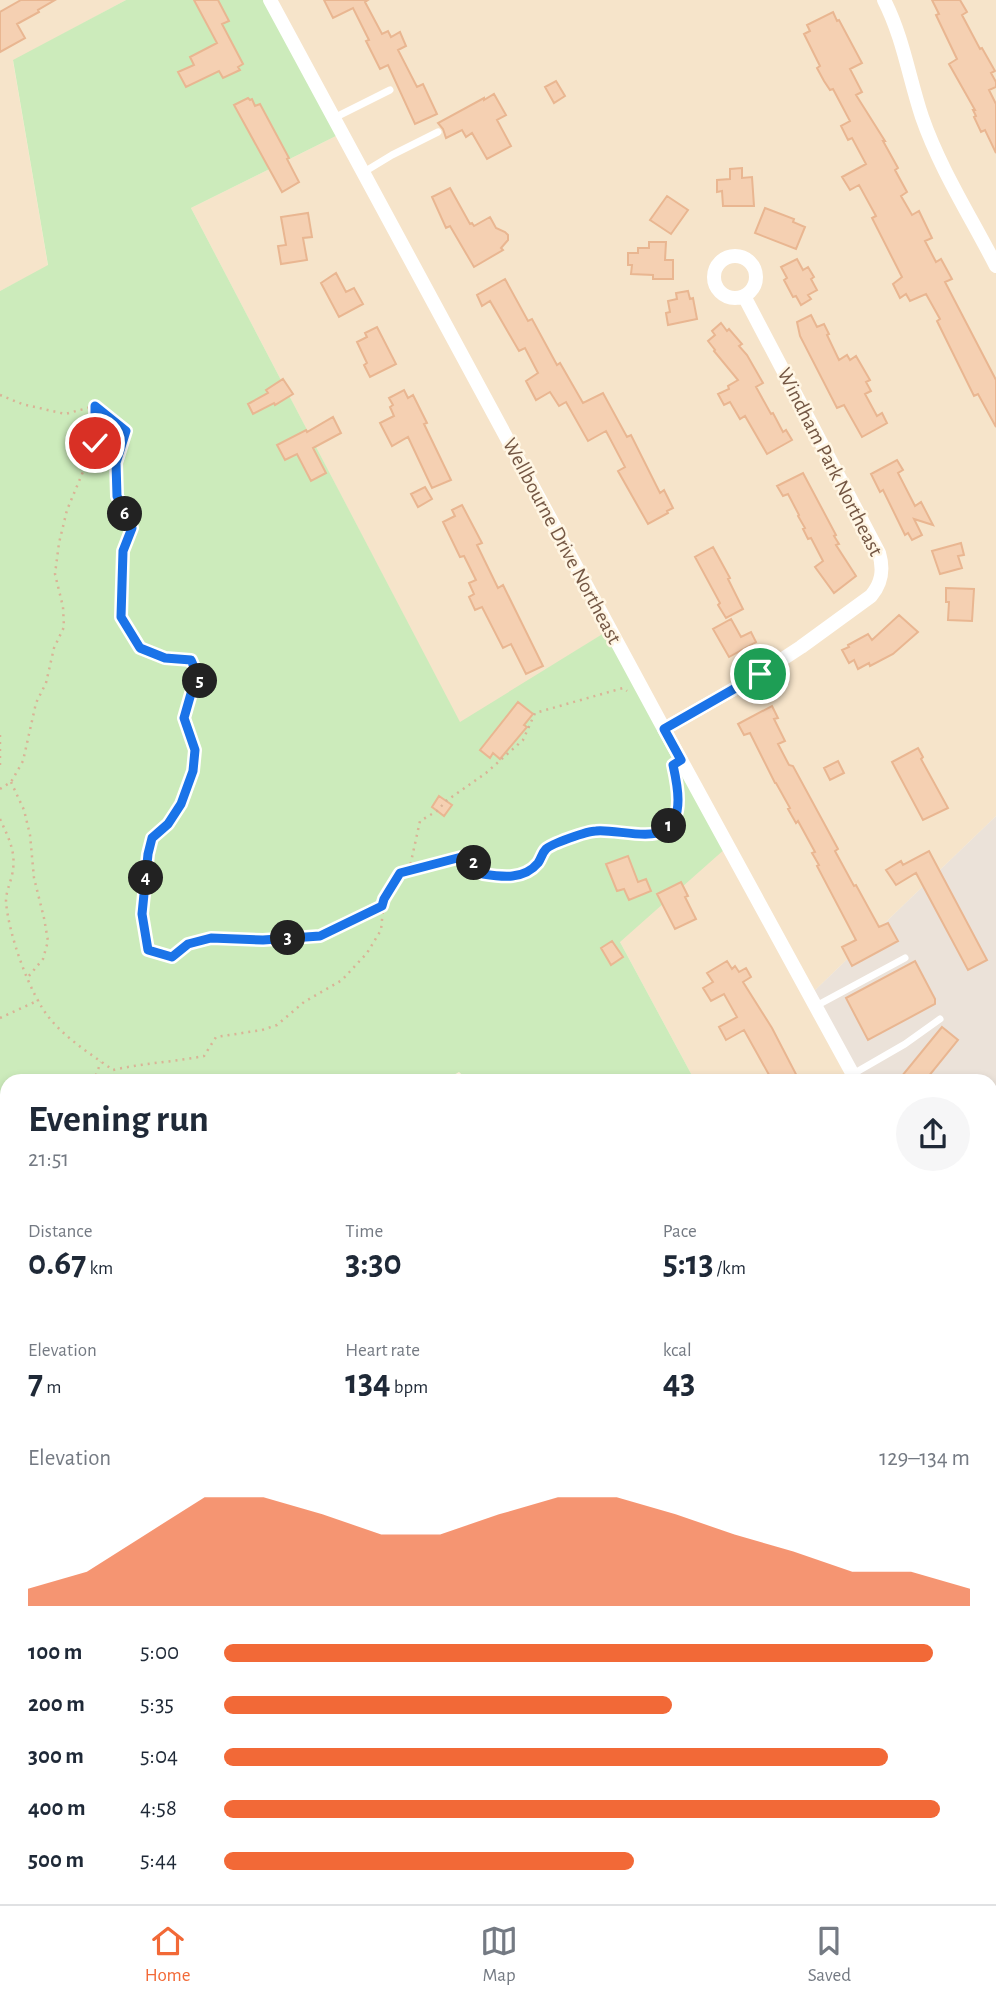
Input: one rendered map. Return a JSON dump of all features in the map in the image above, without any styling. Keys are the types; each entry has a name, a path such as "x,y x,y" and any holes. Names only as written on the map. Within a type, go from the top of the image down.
{"street":[{"name":"Wellbourne Drive Northeast","path":"270,0 853,1074"},
{"path":"884,0 899,35 922,117 936,152 996,266"},
{"name":"Windham Park Northeast","path":"664,729 760,674 801,647 871,596 878,588 882,575 879,553 744,296"}],"lane":[{"path":"334,118 390,90"},
{"path":"363,172 438,132"},
{"path":"816,1006 905,958"},
{"path":"861,1074 940,1019"}],"path":[{"path":"0,395 22,404 65,414 95,406"},
{"path":"0,789 11,782 23,761 36,703 46,683 54,648 64,627 63,607 55,574 59,543 67,510 95,443 95,406"},
{"path":"95,406 126,431 116,463 117,496 132,528 123,551 121,617 140,648 165,658 191,660 201,683 192,690 184,718 195,750 193,771 181,804 168,824 152,838 148,854 142,914 148,950 172,957 188,944 211,938 263,940 320,936 382,906"},
{"path":"410,871 420,821 486,773 523,740 535,713 623,688 631,693"},
{"path":"0,735 0,770"},
{"path":"11,782 24,810 30,835 34,878 48,941 43,959 27,977"},
{"path":"0,819 12,844 13,872 6,898 11,931 27,977 50,1019 78,1045 113,1070 204,1056 216,1037 277,1025 304,1002 342,979 367,953 381,930 384,899 400,873 469,855 483,874 505,877 526,873 537,865 547,848 595,831 665,831 672,823 679,803 677,783"},
{"path":"0,1018 39,1000"},
{"path":"97,1074 102,1062"}],"shaded area":[{"path":"0,0 126,0 13,61 48,266 0,291"},
{"path":"272,0 996,0 996,816 810,995 856,1074 691,1074 620,942 608,631 460,723 191,208 344,132"},
{"path":"996,816 996,1074 856,1074 810,995"}],"green space":[{"path":"126,0 272,0 344,132 191,208 460,722 609,630 726,848 620,942 691,1074 0,1074 0,291 48,265 13,60"}],"building":[{"path":"21,0 55,0 17,24 25,38 0,52 0,12"},
{"path":"194,0 218,0 229,21 222,24 243,64 238,67 240,70 223,78 219,71 186,87 178,72 194,65 190,57 217,43"},
{"path":"324,0 368,0 365,2 382,34 388,31 391,37 400,32 406,46 398,50 417,87 423,84 437,114 415,124 388,65 380,69 353,8 333,18"},
{"path":"932,0 960,0 967,12 962,15 995,71 991,73 996,87 989,90 996,104 996,153 985,130 981,132 974,117 975,110 949,64 957,59 936,15 939,14"},
{"path":"833,12 862,63 850,69 862,92 856,95 885,141 898,168 895,170 907,192 901,196 912,215 919,211 932,238 925,241 936,262 941,259 952,279 945,282 996,380 996,427 978,394 974,396 926,294 910,301 906,294 900,298 893,284 902,277 872,218 876,216 859,185 850,190 842,177 866,164 852,138 848,140 841,126 850,121 833,89 830,90 817,68 820,66 804,34 810,31 807,25"},
{"path":"556,81 565,96 554,103 545,87"},
{"path":"494,94 506,115 497,120 511,146 487,159 472,133 466,137 462,130 446,138 438,123"},
{"path":"248,98 252,99 255,106 260,104 299,182 282,192 234,105"},
{"path":"742,168 742,178 752,177 754,206 723,206 722,191 717,192 717,180 730,179 730,169"},
{"path":"450,188 470,224 474,226 490,217 496,228 508,235 508,240 501,248 503,250 474,267 450,226 446,228 432,197"},
{"path":"667,196 688,210 671,234 650,220"},
{"path":"765,208 794,219 793,222 805,227 796,249 755,233"},
{"path":"308,213 312,237 303,238 307,260 281,264 278,246 286,245 281,217"},
{"path":"649,242 666,242 665,260 673,260 673,279 653,279 653,275 631,274 632,265 628,265 628,253 638,253 638,248 649,248"},
{"path":"797,259 803,270 808,267 817,290 808,295 811,299 801,305 796,296 793,297 784,280 787,278 781,267"},
{"path":"336,273 346,292 354,288 363,304 339,317 321,283"},
{"path":"505,279 528,321 532,319 557,365 560,363 583,403 603,393 627,437 631,435 660,493 664,490 673,508 667,511 668,513 648,524 618,471 625,467 606,431 588,441 566,402 559,406 550,392 536,400 526,381 538,373 525,348 519,351 490,301 482,306 477,295"},
{"path":"688,291 690,299 693,298 697,319 668,325 668,301 677,299 676,293"},
{"path":"811,315 817,327 824,324 839,360 847,355 850,360 856,356 870,380 866,382 871,391 865,394 877,416 882,413 887,423 862,437 844,405 837,408 800,336 797,322"},
{"path":"721,323 742,344 739,346 763,383 756,387 783,432 786,430 792,440 767,454 745,416 740,419 730,402 724,405 718,394 729,389 728,386 738,380 708,341 715,335 712,331"},
{"path":"377,327 396,364 370,377 357,342 367,337 365,333"},
{"path":"283,379 293,394 253,414 248,404 268,393 266,390"},
{"path":"404,390 408,398 413,395 451,480 432,488 408,437 392,446 380,423 394,416 389,398"},
{"path":"333,417 341,433 313,448 326,473 311,481 297,454 285,460 277,445"},
{"path":"897,460 903,470 898,473 915,506 921,502 933,525 914,519 922,535 912,540 908,533 905,535 883,490 880,492 871,474"},
{"path":"803,473 836,535 834,536 839,544 836,545 856,576 834,593 815,567 823,561 811,538 808,539 788,494 783,496 777,486"},
{"path":"425,487 432,499 418,507 411,494"},
{"path":"462,505 482,543 477,545 498,588 503,585 543,666 526,674 511,644 503,648 482,607 475,610 469,597 474,594 469,583 476,580 464,556 460,557 443,522 455,516 452,510"},
{"path":"961,543 964,555 958,556 962,568 940,574 932,551"},
{"path":"713,547 743,609 726,618 695,557"},
{"path":"946,588 974,589 972,621 948,620 949,602 946,602"},
{"path":"899,615 918,632 893,654 870,666 869,663 858,669 854,660 849,663 842,650 868,634 872,640"},
{"path":"731,619 741,637 751,632 756,642 729,657 713,629"},
{"path":"518,702 533,714 524,725 527,727 500,759 493,753 490,758 480,750"},
{"path":"772,706 778,718 774,719 785,741 778,744 789,765 793,766 838,849 835,851 879,927 888,923 898,941 852,966 842,947 856,940 817,866 819,865 812,853 815,852 788,809 790,808 750,733 744,735 738,724"},
{"path":"918,748 923,757 921,759 948,808 923,820 892,762"},
{"path":"838,761 844,773 830,780 824,768"},
{"path":"439,796 452,805 444,816 432,807"},
{"path":"929,851 987,960 968,970 916,873 896,885 886,870 901,861 903,865"},
{"path":"628,856 638,882 646,879 651,891 629,900 624,889 617,891 606,864"},
{"path":"681,882 696,919 675,929 657,894"},
{"path":"612,941 623,957 611,965 601,948"},
{"path":"727,961 732,969 735,966 739,972 746,968 751,977 743,982 772,1028 796,1074 769,1074 744,1030 726,1040 719,1027 737,1017 724,994 711,1001 703,988 713,982 707,973"},
{"path":"915,961 935,999 935,1004 868,1040 846,998"},
{"path":"942,1027 958,1040 930,1074 904,1074"}],"route":[{"path":"95,443 95,406 126,431 116,463 117,496 132,528 123,551 121,617 140,648 165,658 191,660 201,683 192,690 184,718 195,750 193,771 181,804 168,824 152,838 148,854 142,914 148,950 172,957 188,944 211,938 263,940 320,936 382,906 400,873 469,855 483,874 505,877 526,873 537,865 547,848 595,831 665,831 672,823 679,803 673,765 681,760 664,729 760,674"}]}
